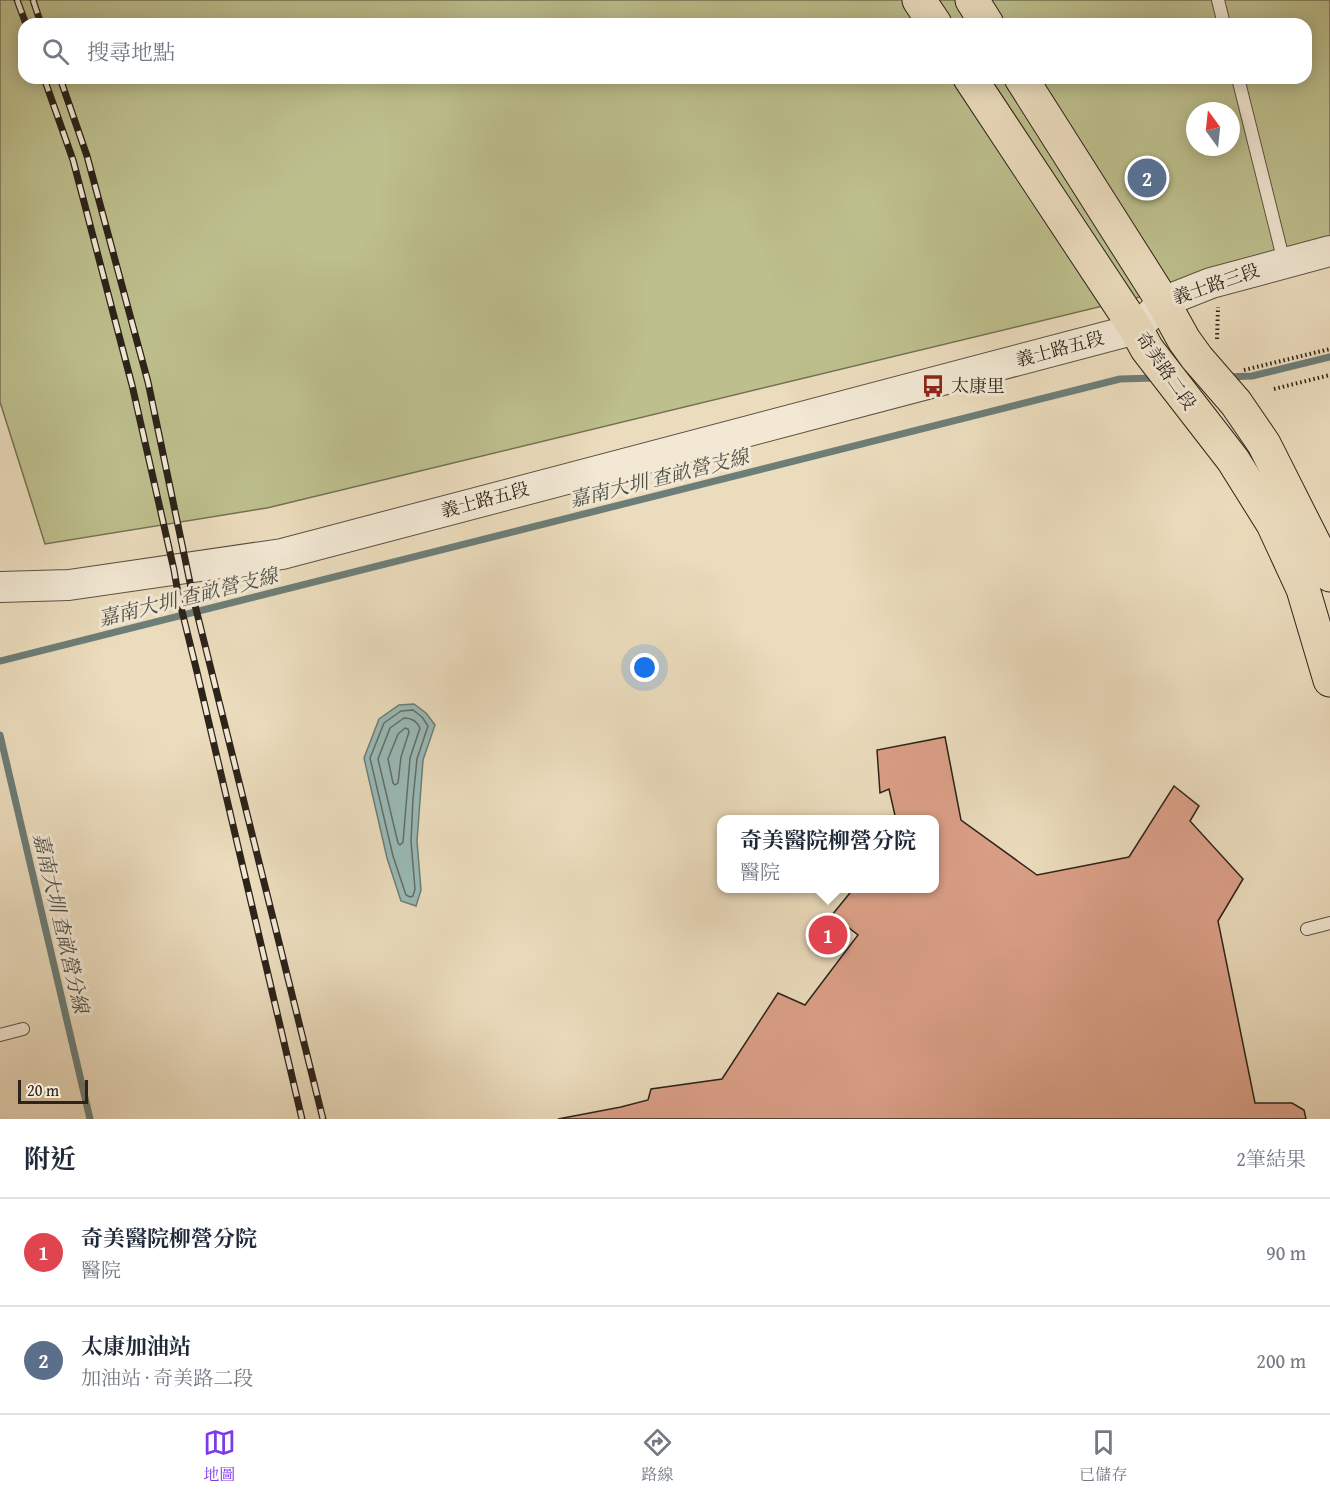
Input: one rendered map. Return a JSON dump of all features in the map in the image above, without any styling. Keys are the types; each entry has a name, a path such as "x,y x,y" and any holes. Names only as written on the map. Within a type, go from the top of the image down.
{"main road":[{"path":"919,0 931,18"},
{"path":"972,0 983,18"},
{"name":"奇美路二段","path":"974,84 1141,339 1233,460 1274,524 1303,589 1330,680"},
{"name":"奇美路二段","path":"1025,84 1191,349 1237,387 1330,575"}],"street":[{"name":"義士路三段","path":"1163,302 1211,283 1330,251"},
{"name":"義士路三段","path":"1163,302 1218,298 1330,272"},
{"path":"1141,339 1163,302"},
{"name":"義士路五段","path":"0,587 69,585 282,554 1141,339"}],"lane":[{"path":"1218,0 1222,18"},
{"path":"1240,84 1284,262"},
{"path":"1307,930 1330,923"},
{"path":"0,1035 23,1029"}],"path":[{"path":"1191,349 1217,345 1218,298"},
{"path":"1237,387 1330,349"},
{"path":"1274,389 1330,375"}],"green space":[{"path":"0,0 1330,0 1330,251 267,508 45,544 0,402"}],"water":[{"path":"414,704 426,713 435,725 423,760 417,841 421,890 416,906 401,901 387,858 364,758 379,719 399,705"}],"building":[{"path":"945,737 961,820 1037,875 1129,857 1174,786 1199,806 1190,821 1243,879 1218,921 1255,1103 1292,1103 1304,1110 1306,1119 558,1119 648,1100 651,1089 722,1079 778,993 805,1005 858,935 832,915 850,893 939,893 939,815 895,815 889,789 880,793 877,750"}],"waterway":[{"name":"嘉南大圳 查畝營支線","path":"1227,377 1252,376 1330,357"},
{"name":"嘉南大圳 查畝營支線","path":"0,661 1120,379 1156,378"},
{"name":"嘉南大圳 查畝營分線","path":"0,735 90,1119"}],"railway":[{"path":"17,0 24,18"},
{"path":"33,0 39,18"},
{"path":"46,84 73,160 132,385 179,599 302,1119"},
{"path":"62,84 87,156 148,382 193,597 323,1119"}],"place":[{"name":"太康加油站","path":"1147,178"},
{"name":"太康里","path":"933,386"},
{"name":"奇美醫院柳營分院","path":"828,935"}]}
